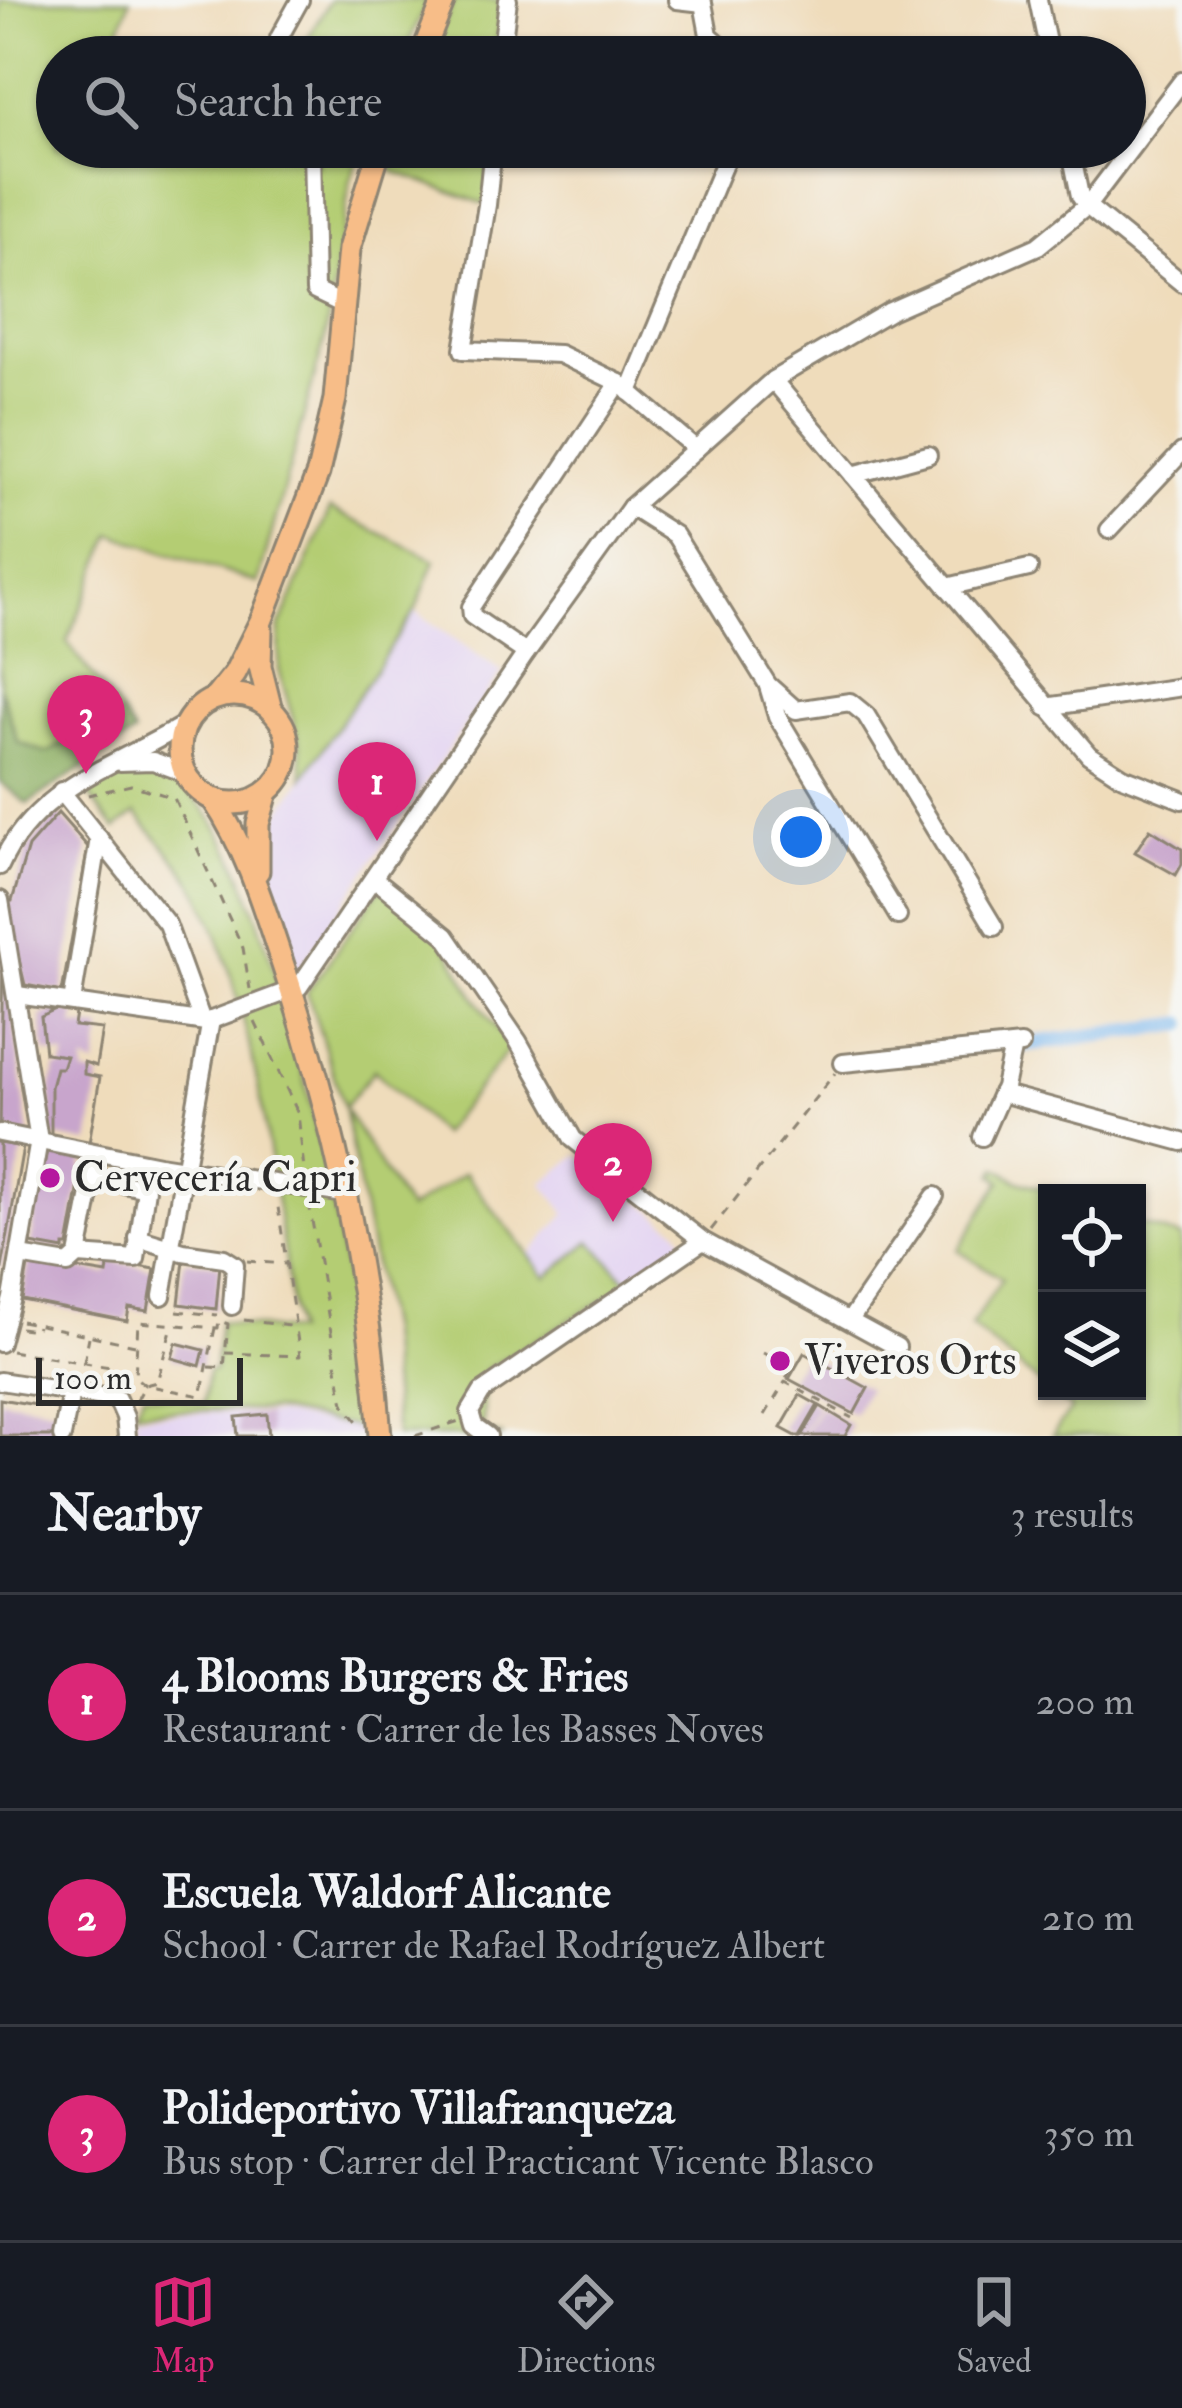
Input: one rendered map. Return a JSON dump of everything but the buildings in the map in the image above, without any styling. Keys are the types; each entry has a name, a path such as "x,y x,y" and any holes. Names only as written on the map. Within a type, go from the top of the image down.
{"main road":[{"path":"430,36 445,0"},
{"path":"373,168 356,222 342,304 338,376 313,489 262,619 235,673 185,724 179,748 185,773 212,799 238,840 260,890 291,991 344,1194 369,1337 380,1436"},
{"path":"212,799 246,802 267,792 282,774 288,752 260,666 262,619"},
{"path":"215,698 245,696 271,710"},
{"path":"260,890 257,836 267,792"}],"street":[{"path":"280,36 301,0"},
{"path":"504,36 508,0"},
{"path":"676,0 703,3 711,36"},
{"path":"1038,0 1046,36"},
{"path":"1146,128 1182,81"},
{"path":"312,168 315,291 342,304"},
{"path":"491,168 463,350 559,354 624,387 696,449"},
{"path":"526,653 472,616 471,607 624,387 722,168"},
{"path":"1074,168 1087,206 1182,283"},
{"path":"17,995 207,1021 291,991 306,980 526,653 631,507 773,380 890,311 1038,246 1087,206 1116,168"},
{"path":"773,380 1089,755 1123,777 1182,800"},
{"path":"1109,530 1182,452"},
{"path":"853,476 928,454"},
{"path":"631,507 675,535 768,685 777,716 898,916"},
{"path":"947,587 1029,568"},
{"path":"768,685 796,710 850,702 866,716 994,927"},
{"path":"1046,707 1182,687"},
{"path":"5,1347 39,1140 3,928 3,853 61,791 185,724"},
{"path":"113,763 153,760 185,773"},
{"path":"61,791 167,924 207,1021 162,1296"},
{"path":"71,1002 100,838"},
{"path":"375,879 446,936 518,1041 573,1139 747,1278 850,1321 897,1347"},
{"path":"843,1063 1017,1045 982,1137"},
{"path":"1001,1093 1182,1142"},
{"path":"0,1133 344,1194"},
{"path":"20,1256 68,1264 78,1255 98,1154"},
{"path":"78,1255 136,1259 146,1189 93,1177"},
{"path":"850,1321 934,1196"},
{"path":"138,1238 224,1258 235,1265 227,1316"},
{"path":"488,1436 474,1426 470,1412 482,1392 703,1241"},
{"path":"0,1381 116,1399 127,1436"},
{"path":"62,1436 71,1393"}],"path":[{"path":"99,791 134,785 166,794 181,808 243,948 255,1022 298,1113 306,1190 341,1391 345,1406 369,1436"},
{"path":"703,1241 843,1063"},
{"path":"225,1352 300,1356 276,1191"},
{"path":"245,1261 287,1264"},
{"path":"177,1311 296,1328"},
{"path":"133,1406 145,1385 157,1382 171,1315"},
{"path":"215,1328 201,1396 145,1385 135,1377 139,1322 218,1328 227,1316"},
{"path":"207,1366 224,1367 227,1316"},
{"path":"10,1321 137,1346"},
{"path":"84,1362 89,1336"},
{"path":"5,1347 110,1367 117,1390"},
{"path":"16,1368 19,1352"},
{"path":"763,1353 792,1367 765,1415"},
{"path":"784,1382 851,1418"},
{"path":"415,1436 450,1426 470,1412"}],"shaded area":[{"path":"415,611 502,672 296,973 266,876 271,826"},
{"path":"578,1155 678,1230 683,1240 677,1252 630,1284 547,1277 527,1257 566,1214 543,1183"},
{"path":"277,1414 358,1429 358,1436 137,1436 135,1415"}],"green space":[{"path":"0,0 130,0 117,36 36,36 36,168 355,168 325,338 258,583 112,534 67,642 122,714 47,753 18,742 0,687"},
{"path":"330,0 428,0 412,36 309,36"},
{"path":"454,0 501,0 498,36 438,36"},
{"path":"390,168 490,168 487,205"},
{"path":"330,509 435,560 415,611 303,778 300,744 279,670 280,626"},
{"path":"0,687 18,742 46,753 122,714 134,734 27,804 0,782"},
{"path":"119,768 166,776 200,803 232,854 256,912 323,1158 344,1265 366,1429 273,1410 135,1411 144,1393 204,1404 220,1322 295,1332 263,1112 223,950 197,889 136,813 115,829 82,786"},
{"path":"381,887 441,937 510,1048 441,1134 374,1070 344,1108 307,992"},
{"path":"344,1108 408,1210 465,1173 546,1277 591,1241 630,1284 485,1370 483,1432 504,1436 396,1436 387,1332"},
{"path":"997,1168 1038,1187 1038,1382 971,1326 1002,1279 958,1250 1001,1181 993,1175"},
{"path":"1146,1227 1182,1237 1182,1436 1052,1436 1071,1408 1061,1400 1146,1400"}],"waterway":[{"path":"1021,1045 1182,1024"}],"place":[{"name":"Polideportivo Villafranqueza","path":"86,774"},
{"name":"4 Blooms Burgers & Fries","path":"377,841"},
{"name":"Cervecería Capri","path":"50,1178"},
{"name":"Escuela Waldorf Alicante","path":"613,1222"},
{"name":"Viveros Orts","path":"780,1361"}]}
